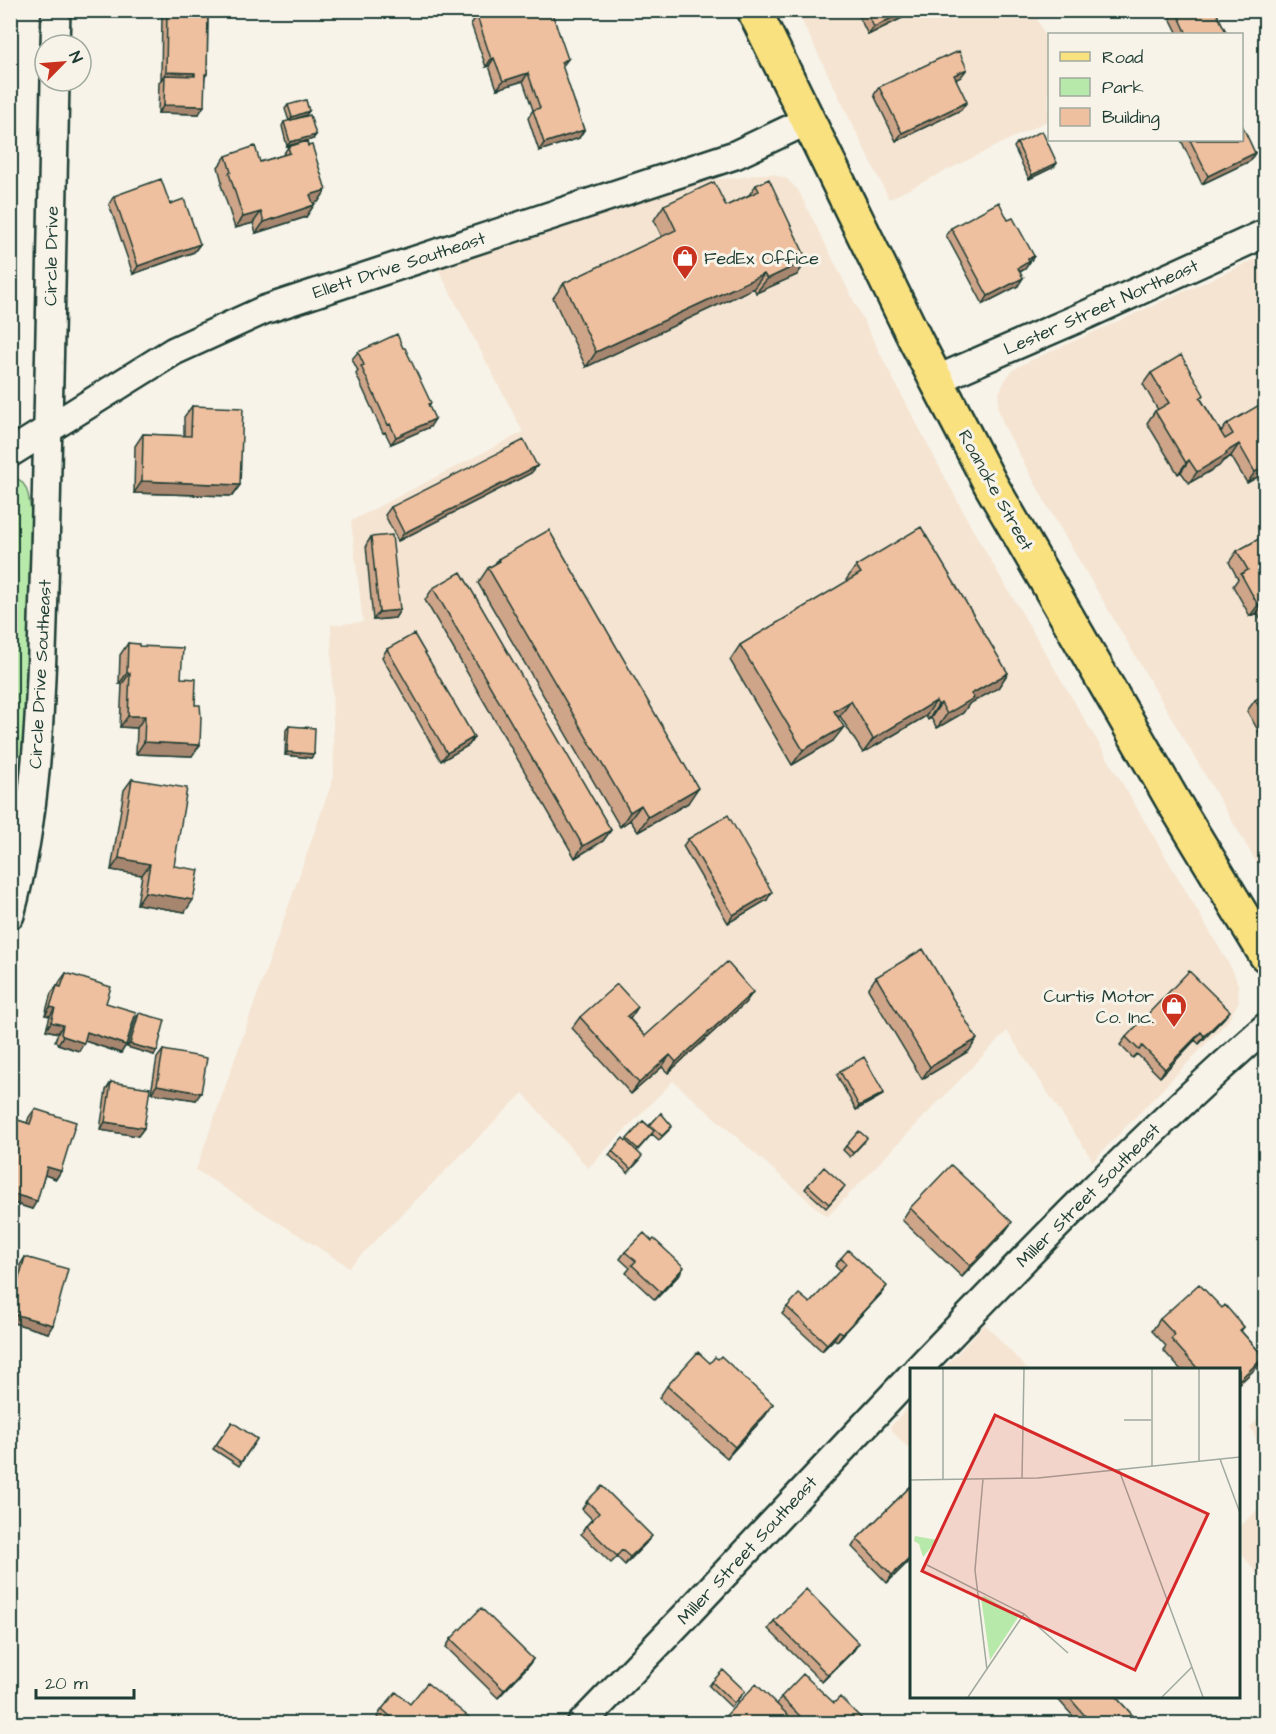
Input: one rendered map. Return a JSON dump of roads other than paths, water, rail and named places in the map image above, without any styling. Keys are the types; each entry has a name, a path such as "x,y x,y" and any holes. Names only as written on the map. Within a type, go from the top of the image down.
{"main road":[{"name":"Roanoke Street","path":"754,10 936,380 991,485 1173,801 1266,955"}],"street":[{"path":"55,33 56,11"},
{"name":"Circle Drive","path":"48,430 55,93"},
{"name":"Ellett Drive Southeast","path":"10,453 174,351 264,310 735,155 807,121"},
{"name":"Lester Street Northeast","path":"936,380 1089,314 1266,233"},
{"name":"Circle Drive Southeast","path":"10,915 21,812 39,740 48,430"},
{"name":"Miller Street Southeast","path":"919,1368 1180,1103 1266,1028"},
{"name":"Miller Street Southeast","path":"581,1724 910,1377"}],"place":[{"name":"FedEx Office","path":"685,281"},
{"name":"Curtis Motor Co. Inc.","path":"1174,1029"}]}
